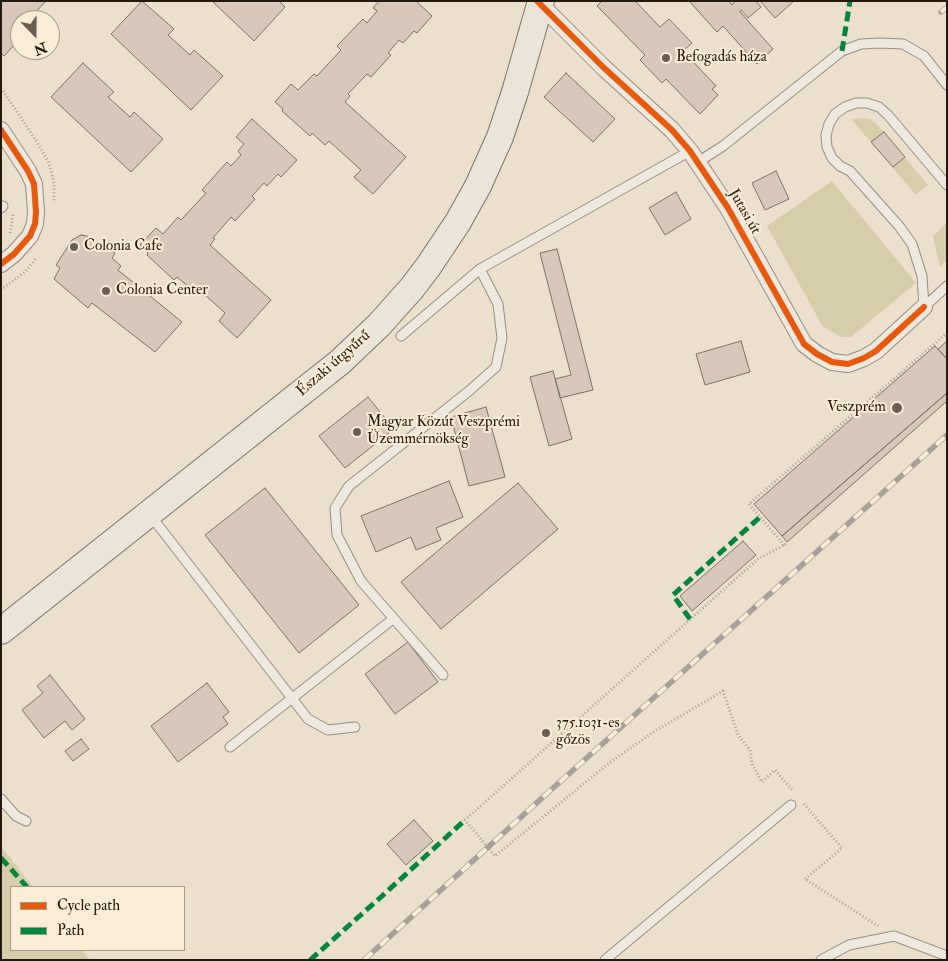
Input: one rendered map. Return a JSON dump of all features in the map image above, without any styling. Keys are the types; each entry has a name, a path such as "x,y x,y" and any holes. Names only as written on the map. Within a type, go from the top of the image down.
{"main road":[{"name":"Északi útgyűrű","path":"1,631 340,362 378,324 428,267 458,222 478,186 500,137 541,3"}],"street":[{"name":"Jutasi út","path":"541,3 603,67 672,130 694,157 728,208 804,344 832,362 848,364 864,358 876,350 924,307"},
{"path":"1,130 28,171 34,184 36,212 30,236 14,254 1,264"}],"lane":[{"path":"401,336 480,269 694,157 723,146 842,51 861,44 903,44 924,56 947,85"},
{"path":"924,307 922,276 912,244 899,226 850,171 840,166 832,158 827,147 826,135 829,124 835,114 845,107 856,103 868,103 879,107 888,115 947,185"},
{"path":"443,675 361,581 337,535 335,508 349,486 469,391 496,367 502,338 498,304 480,269"},
{"path":"924,307 947,286"},
{"path":"149,514 308,719 328,730 356,727"},
{"path":"230,747 393,619"},
{"path":"1,799 16,816 26,821"},
{"path":"605,960 791,805"},
{"path":"821,960 849,945 894,936 947,956"}],"path":[{"path":"794,792 775,770 762,782 752,764 750,750 738,735 723,691 655,731 608,764 495,856 465,820 758,559 785,544 749,504 947,333"},
{"path":"800,798 842,848 805,879 894,936"}],"shaded area":[{"path":"858,118 870,119 876,123 928,185 916,195 852,120"},
{"path":"832,181 916,283 851,337 842,337 823,327 767,226"},
{"path":"947,222 947,260 940,267 933,236"},
{"path":"1,846 32,886 10,886 10,951 83,951 90,960 1,960"}],"building":[{"path":"1,1 46,1 37,10 10,10 10,50 4,56 1,53"},
{"path":"142,1 174,29 168,35 190,55 194,50 223,76 191,110 111,34"},
{"path":"212,1 279,1 285,7 254,41"},
{"path":"379,1 416,1 432,16 417,33 414,31 403,43 399,40 388,53 391,55 371,77 367,74 348,94 350,96 345,102 406,157 373,194 354,177 361,170 329,141 325,145 312,133 310,136 282,111 283,109 275,102 291,84 298,90 314,74 317,76 341,50 337,46 363,19 367,23 377,11 373,8"},
{"name":"Befogadás háza","path":"602,1 635,1 660,27 669,19 692,43 683,51 716,86 712,89 718,95 700,114 666,79 662,83 640,60 645,55 597,6"},
{"path":"689,1 729,1 732,5 733,1 756,1 761,7 748,18 741,10 740,12 773,49 757,64 723,26 717,32"},
{"path":"760,1 794,1 775,18"},
{"path":"83,63 114,92 108,97 130,117 134,112 163,139 131,172 51,97"},
{"path":"566,73 615,119 593,142 544,97"},
{"path":"252,119 297,160 281,177 278,174 267,186 264,183 252,196 255,199 235,221 231,217 213,238 215,239 210,245 271,300 237,338 219,321 225,313 193,284 190,288 177,277 174,280 147,255 148,253 140,245 156,228 163,234 178,217 181,220 206,193 202,190 227,162 231,166 241,155 238,151 244,144 236,137"},
{"path":"884,132 905,157 893,167 871,142"},
{"path":"776,171 789,199 765,210 752,183"},
{"path":"676,192 691,219 665,235 649,208"},
{"name":"Colonia Center","path":"81,235 87,236 115,253 112,258 121,266 118,270 182,322 155,352 92,303 88,308 54,279 60,268 56,265 72,240"},
{"path":"557,249 593,390 560,398 555,379 571,375 540,253"},
{"path":"741,341 750,372 705,385 696,354"},
{"path":"947,341 947,359 938,349"},
{"path":"935,346 947,359 947,393 782,536 754,504"},
{"path":"553,371 572,439 549,446 530,377"},
{"path":"947,393 947,401 787,542 782,536"},
{"name":"Magyar Közút Veszprémi Üzemmérnökség","path":"368,397 394,429 345,468 319,436"},
{"path":"486,407 505,477 469,486 451,417"},
{"path":"449,481 463,517 436,528 441,540 416,550 411,537 376,552 361,516"},
{"path":"518,483 558,529 441,629 401,582"},
{"path":"265,488 359,605 299,653 205,535"},
{"path":"743,541 756,555 692,611 680,596"},
{"path":"408,642 438,682 395,714 365,674"},
{"path":"50,675 85,719 72,730 65,721 44,738 22,710 43,693 37,686"},
{"path":"207,683 229,712 223,717 228,724 178,762 151,726"},
{"path":"81,739 89,749 73,761 65,751"},
{"path":"414,820 433,841 406,865 387,844"}],"railway":[{"path":"941,12 947,7"},
{"path":"364,960 947,435"}],"marked path":[{"path":"842,51 850,1"},
{"path":"690,619 673,595 760,517"},
{"path":"310,960 465,820"},
{"path":"1,858 26,886"}],"cycle path":[{"path":"537,1 603,67 672,130 690,151 728,208 804,344 832,362 848,364 876,351 924,307"},
{"path":"1,130 28,171 34,184 36,212 35,224 30,236 14,254 1,264"}],"place":[{"name":"Befogadás háza","path":"666,58"},
{"name":"Colonia Cafe","path":"74,247"},
{"name":"Colonia Center","path":"106,291"},
{"name":"Veszprém","path":"897,408"},
{"name":"Magyar Közút Veszprémi Üzemmérnökség","path":"357,432"},
{"name":"375.1031-es gőzös","path":"546,733"}]}
